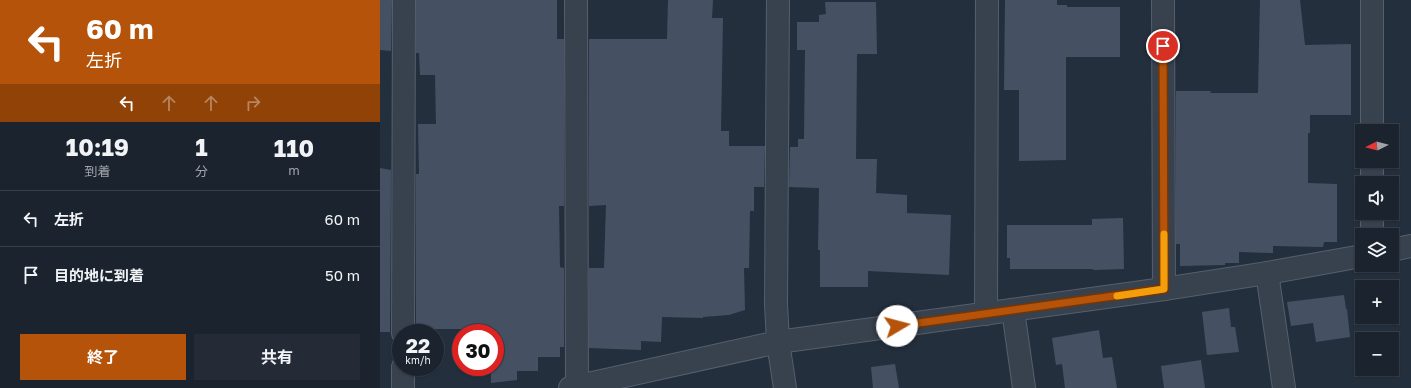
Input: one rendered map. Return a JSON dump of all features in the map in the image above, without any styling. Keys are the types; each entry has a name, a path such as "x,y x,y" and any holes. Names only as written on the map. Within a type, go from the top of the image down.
{"street":[{"path":"403,324 404,0"},
{"path":"576,0 574,388 778,342 1164,289 1355,257"},
{"path":"778,0 776,304 778,342 784,388"},
{"path":"986,314 987,0"},
{"path":"1163,0 1164,289"},
{"path":"1372,0 1372,124"},
{"path":"1399,249 1411,246"},
{"path":"1267,273 1284,388"},
{"path":"1013,310 1024,388"},
{"path":"403,376 403,388"}],"building":[{"path":"380,0 392,0 391,51 380,50"},
{"path":"416,0 557,0 557,39 564,39 564,206 559,206 560,267 564,268 564,347 560,347 560,357 538,357 538,371 517,371 517,380 491,383 491,376 504,376 504,324 452,324 452,329 444,329 444,324 416,324 416,174 419,174 418,124 436,124 435,75 420,75 419,53 416,53"},
{"path":"668,0 713,0 712,18 723,18 721,131 729,131 729,146 765,146 764,187 754,187 754,211 750,211 749,268 744,268 745,310 729,315 703,318 662,317 661,342 641,341 641,350 589,348 589,268 604,268 606,205 589,206 589,39 667,39"},
{"path":"1005,0 1057,0 1057,5 1067,5 1067,7 1120,7 1120,57 1066,57 1066,160 1019,161 1019,90 1004,90"},
{"path":"1260,0 1300,0 1305,45 1351,44 1351,115 1310,115 1310,133 1308,133 1308,183 1337,184 1337,242 1324,242 1323,247 1273,246 1273,253 1239,252 1239,263 1225,263 1225,265 1180,266 1180,244 1176,244 1176,91 1258,93"},
{"path":"825,2 876,2 877,54 857,54 856,159 877,159 876,193 907,195 907,213 951,215 949,275 868,271 868,287 820,287 820,250 818,250 819,188 789,187 790,147 798,147 798,139 804,139 805,50 797,50 797,22 819,22 819,15 826,14"},
{"path":"380,168 391,170 390,332 380,332"},
{"path":"1123,218 1124,269 1010,269 1010,258 1007,258 1007,225 1092,225 1092,219"},
{"path":"1344,295 1350,337 1316,342 1313,323 1291,326 1287,302"},
{"path":"1229,308 1231,327 1235,327 1239,352 1207,355 1202,312"},
{"path":"1099,330 1103,358 1112,357 1117,388 1065,388 1062,364 1056,365 1052,338"},
{"path":"1201,360 1205,388 1164,388 1161,366"},
{"path":"895,364 899,388 873,388 871,367"}],"slow traffic":[{"path":"1117,296 1164,289 1164,234"}],"route":[{"path":"897,326 1164,289 1163,46"}]}
